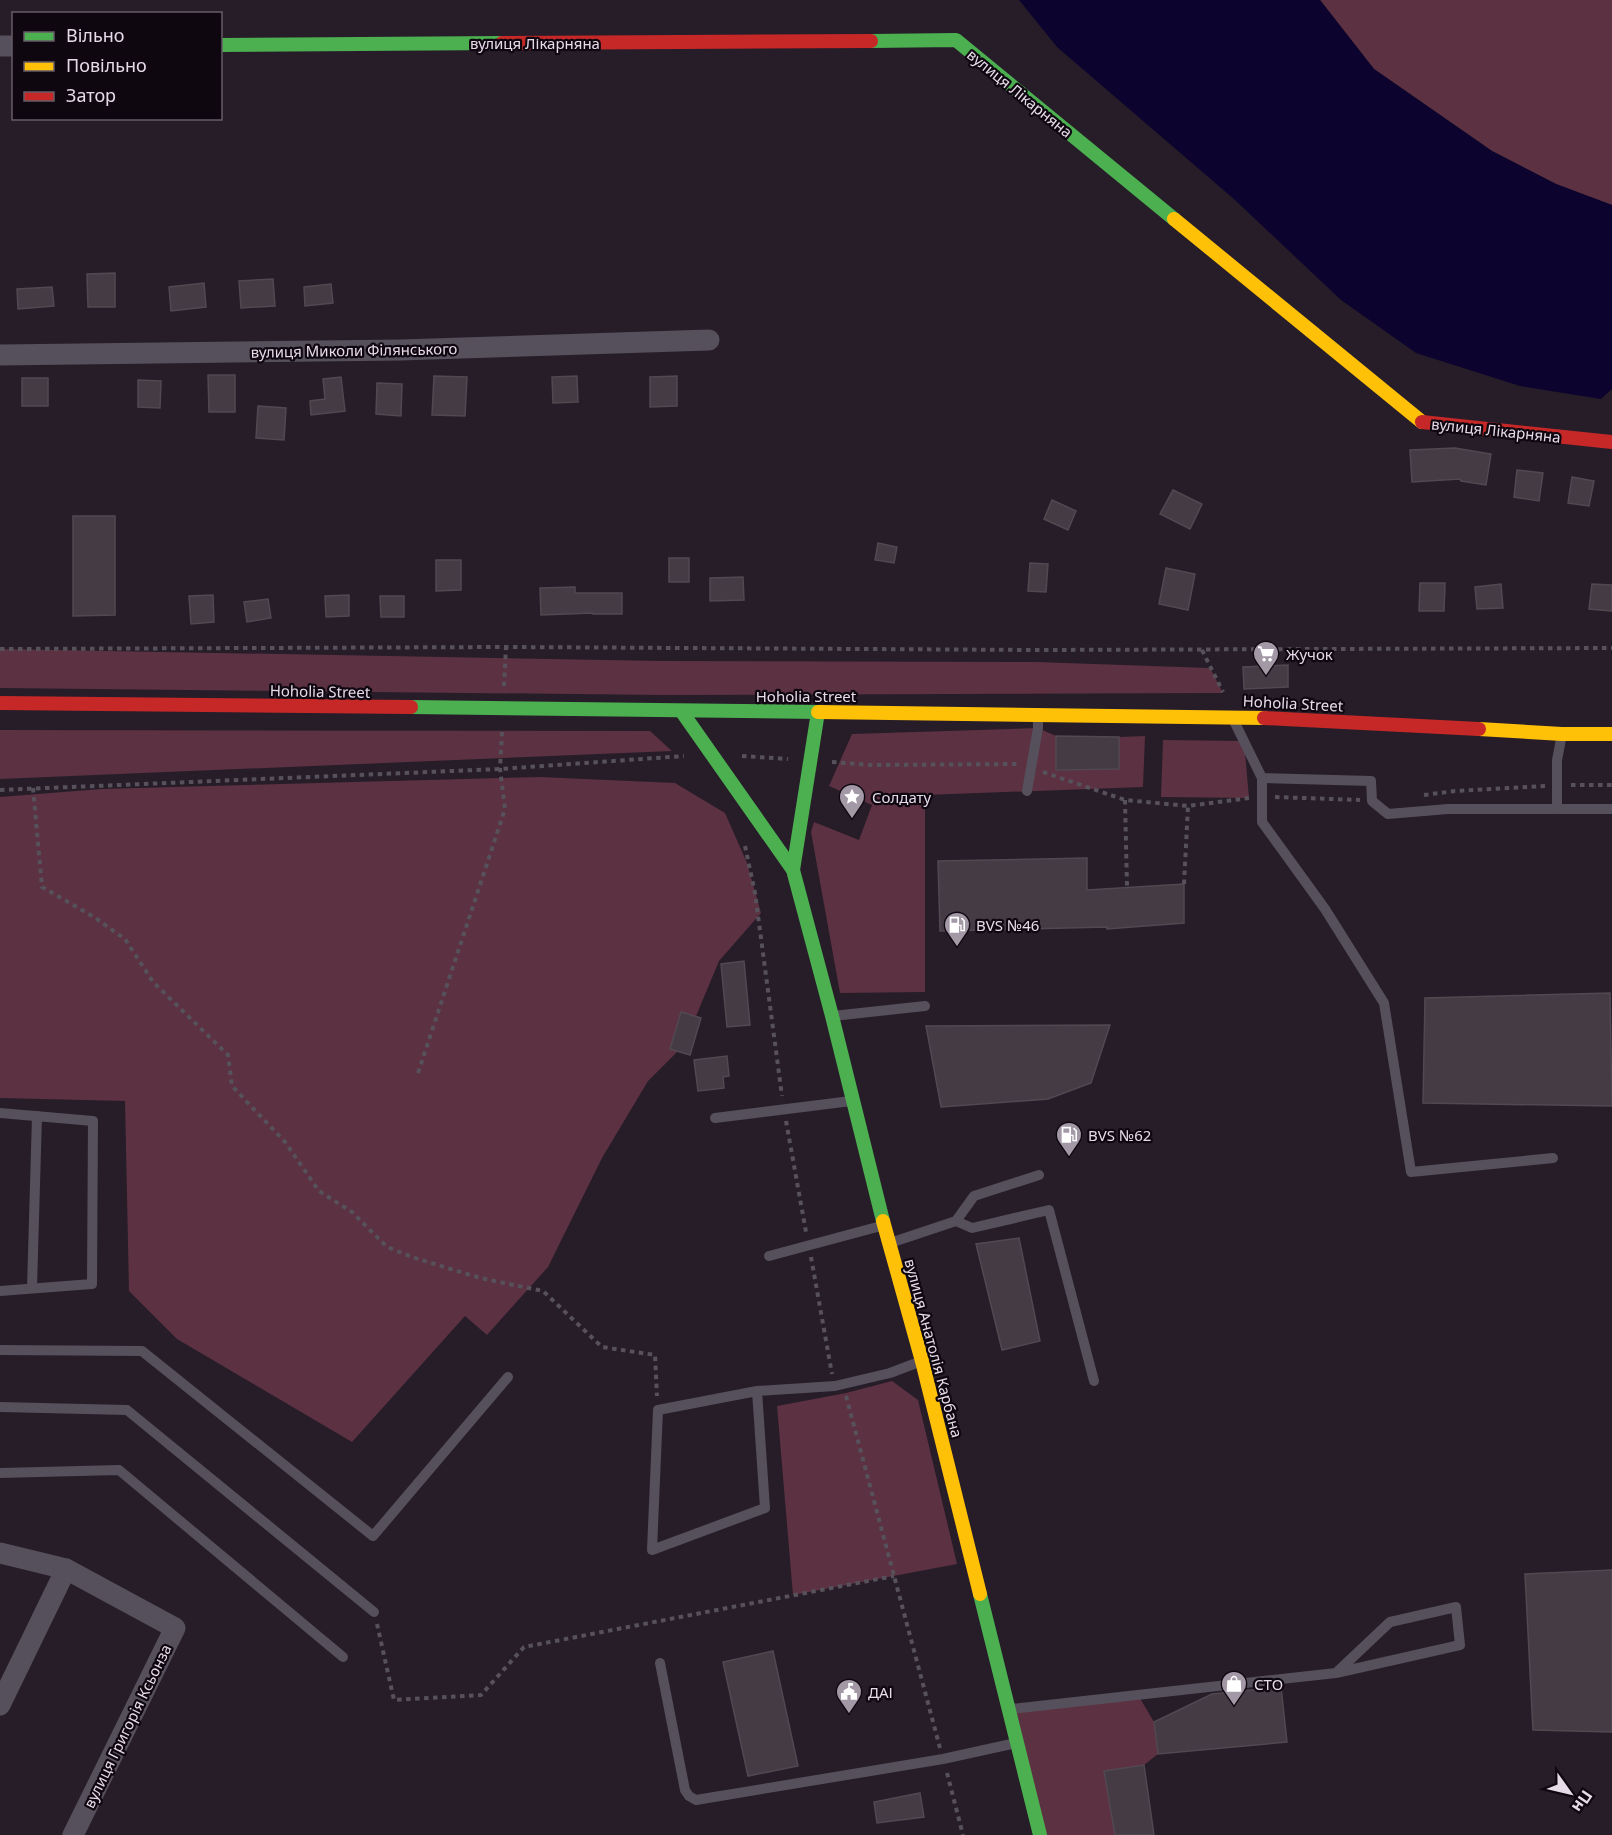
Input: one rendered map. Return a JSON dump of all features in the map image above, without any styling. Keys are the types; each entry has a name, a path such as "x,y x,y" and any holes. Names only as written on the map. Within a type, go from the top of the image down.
{"street":[{"name":"вулиця Лікарняна","path":"222,45 956,40 1420,422 1612,442"},
{"name":"вулиця Миколи Філянського","path":"0,355 399,350 709,340"},
{"name":"Hoholia Street","path":"0,703 682,712 1232,716 1562,734 1605,734"},
{"path":"682,712 793,870"},
{"path":"793,870 818,712"},
{"name":"вулиця Анатолія Карбана","path":"793,870 884,1226 922,1361 1040,1835"},
{"name":"вулиця Григорія Ксьонза","path":"0,1553 66,1569 175,1628 73,1835"},
{"path":"0,1706 66,1569"}],"lane":[{"path":"1027,791 1038,728 1038,714"},
{"path":"1232,716 1262,778 1262,822 1325,909 1384,1003 1411,1172 1553,1158"},
{"path":"1557,809 1557,760 1562,734"},
{"path":"1605,734 1612,745"},
{"path":"1262,778 1371,781 1372,801 1388,814 1448,809 1612,808"},
{"path":"832,1016 925,1006"},
{"path":"715,1118 852,1101"},
{"path":"0,1113 93,1121 92,1284 0,1291"},
{"path":"32,1288 37,1116"},
{"path":"889,1243 956,1221 974,1196 1039,1175"},
{"path":"956,1221 972,1228 1049,1210 1094,1381"},
{"path":"769,1256 884,1226"},
{"path":"0,1350 142,1351 373,1536 508,1377"},
{"path":"758,1391 765,1508 652,1550 658,1410 758,1391 835,1386 890,1373 922,1361"},
{"path":"0,1407 127,1410 374,1612"},
{"path":"0,1473 118,1470 343,1657"},
{"path":"1008,1710 1336,1673 1460,1645 1456,1607 1390,1622 1336,1673"},
{"path":"660,1663 685,1790 696,1800 943,1759 1017,1743"}],"path":[{"path":"418,1073 505,809 500,769 506,647"},
{"path":"0,649 1612,648"},
{"path":"1202,650 1232,716"},
{"path":"0,790 500,769 713,755 871,765 1018,764 1125,800 1127,887"},
{"path":"681,756 689,764"},
{"path":"33,788 42,887 94,917 125,939 153,982 228,1054 232,1086 285,1142 319,1191 352,1212 387,1247 480,1278 543,1291 602,1347 655,1355 658,1410"},
{"path":"1184,884 1188,806"},
{"path":"743,839 752,870 784,1109 835,1386 846,1393 963,1835"},
{"path":"374,1612 394,1700 481,1695 524,1647 894,1576"}],"shaded area":[{"path":"1019,0 1320,0 1374,69 1492,151 1556,184 1612,205 1612,389 1601,399 1520,386 1416,353 1341,300 1235,200 1057,47"},
{"path":"1320,0 1612,0 1612,205 1556,184 1492,151 1374,69"},
{"path":"0,649 662,661 1036,662 1210,668 1223,693 663,695 0,688"},
{"path":"1038,728 1056,736 1057,770 1119,769 1119,737 1145,736 1143,787 925,795 925,992 840,993 811,832 814,822 859,840 872,805 829,786 852,734"},
{"path":"0,730 650,731 672,751 0,779"},
{"path":"1163,740 1244,741 1249,798 1161,797"},
{"path":"540,777 675,783 725,813 747,863 761,913 719,961 684,1045 648,1081 602,1158 548,1267 487,1335 465,1316 352,1442 177,1339 129,1291 125,1101 0,1098 0,797 101,789"},
{"path":"892,1381 918,1400 957,1564 793,1595 777,1406 846,1393"},
{"path":"1138,1695 1154,1722 1158,1754 1144,1765 1104,1771 1115,1835 1040,1835 1008,1710"}],"building":[{"path":"115,273 115,307 88,307 87,274"},
{"path":"273,279 275,306 241,308 239,281"},
{"path":"204,283 206,307 171,311 169,287"},
{"path":"331,284 333,303 305,306 304,287"},
{"path":"52,287 54,306 18,309 17,289"},
{"path":"208,375 235,375 235,412 209,412"},
{"path":"434,376 467,377 465,416 432,415"},
{"path":"577,376 578,402 553,403 552,377"},
{"path":"677,376 677,406 650,407 650,377"},
{"path":"341,377 345,411 311,415 310,401 325,399 323,379"},
{"path":"22,378 48,378 48,406 22,406"},
{"path":"138,380 161,381 160,408 138,407"},
{"path":"377,383 402,384 401,416 376,414"},
{"path":"258,406 286,408 284,440 256,438"},
{"path":"1455,448 1491,454 1486,485 1460,479 1412,482 1410,450"},
{"path":"1517,470 1543,473 1539,501 1514,497"},
{"path":"1572,477 1594,481 1589,506 1568,503"},
{"path":"1173,490 1202,504 1190,529 1160,514"},
{"path":"1052,500 1076,511 1068,530 1044,519"},
{"path":"73,516 115,516 115,615 73,616"},
{"path":"878,543 897,547 894,563 875,560"},
{"path":"669,558 689,558 689,582 669,582"},
{"path":"436,560 461,560 461,590 436,591"},
{"path":"1030,563 1048,564 1046,592 1028,591"},
{"path":"1166,568 1195,574 1188,610 1159,604"},
{"path":"743,577 744,600 710,601 710,578"},
{"path":"1420,583 1445,583 1444,611 1419,611"},
{"path":"1501,584 1503,608 1477,609 1475,587"},
{"path":"1592,584 1612,585 1612,611 1589,609"},
{"path":"575,587 575,593 622,593 622,614 541,615 540,588"},
{"path":"213,595 214,622 191,624 189,596"},
{"path":"349,595 349,616 326,617 325,596"},
{"path":"380,596 404,596 404,617 381,617"},
{"path":"268,599 271,618 247,622 244,602"},
{"name":"Жучок","path":"1288,665 1288,687 1244,689 1243,667"},
{"path":"1056,736 1119,737 1119,769 1056,770"},
{"path":"1087,858 1087,890 1184,884 1184,923 1107,929 1107,927 940,931 938,861"},
{"path":"744,961 750,1025 727,1027 721,964"},
{"path":"1610,993 1612,1106 1423,1103 1425,998"},
{"path":"681,1012 701,1018 690,1055 670,1049"},
{"path":"1110,1025 1091,1083 1048,1099 941,1107 926,1026"},
{"path":"727,1056 729,1076 723,1077 724,1088 698,1091 694,1060"},
{"path":"1019,1238 1040,1341 1002,1350 976,1244"},
{"path":"1612,1570 1612,1732 1533,1730 1525,1574"},
{"path":"773,1651 798,1766 748,1776 723,1662"},
{"name":"СТО","path":"1281,1687 1287,1742 1158,1754 1154,1722 1212,1694"},
{"path":"1144,1765 1154,1835 1115,1835 1104,1771"},
{"path":"920,1793 924,1817 877,1823 874,1802"}],"traffic: fast":[{"path":"871,41 956,40 1174,219"},
{"path":"222,45 502,43"},
{"path":"411,707 818,712"},
{"path":"682,712 793,870 883,1221"},
{"path":"793,870 818,712"},
{"path":"980,1594 1040,1835"}],"traffic: slow":[{"path":"1174,219 1422,422"},
{"path":"818,712 1264,718"},
{"path":"1479,729 1562,734 1612,734"},
{"path":"883,1221 922,1361 980,1594"}],"traffic: jam":[{"path":"502,43 871,41"},
{"path":"1422,422 1612,442"},
{"path":"0,703 411,707"},
{"path":"1264,718 1479,729"}],"place":[{"name":"Жучок","path":"1266,677"},
{"name":"Солдату","path":"852,820"},
{"name":"BVS №46","path":"957,948"},
{"name":"BVS №62","path":"1069,1158"},
{"name":"СТО","path":"1234,1707"},
{"name":"ДАІ","path":"849,1715"}]}
